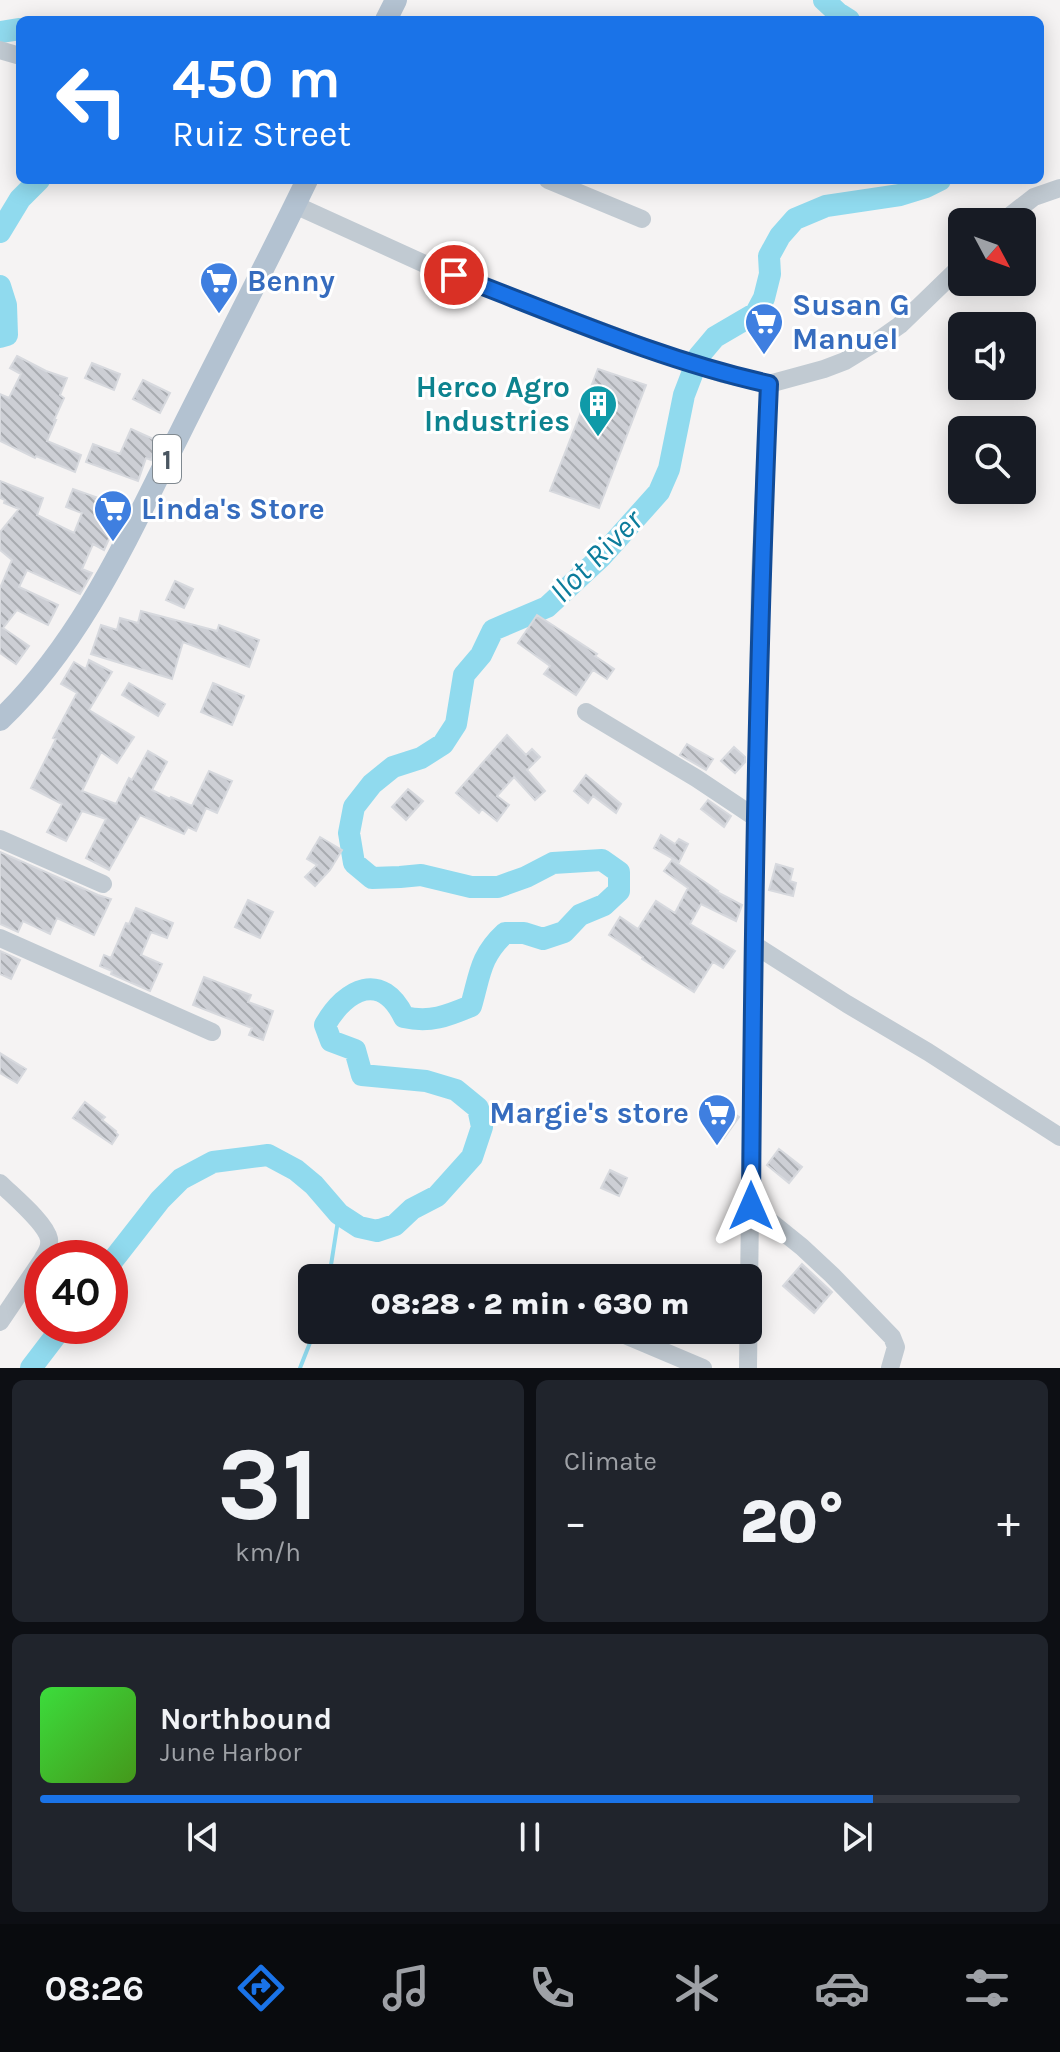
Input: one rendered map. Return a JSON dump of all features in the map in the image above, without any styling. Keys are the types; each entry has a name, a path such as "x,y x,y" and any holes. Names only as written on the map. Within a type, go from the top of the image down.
{"main road":[{"name":"1","path":"0,720 47,669 122,548 304,184"}],"street":[{"path":"558,184 642,219"},
{"path":"1020,208 1034,197 1060,188"},
{"path":"295,205 427,265 668,356 723,374 769,384 845,361 900,325 948,279"},
{"path":"748,1368 760,577 769,384"},
{"path":"586,712 756,818"},
{"path":"0,839 103,884"},
{"path":"0,938 212,1032"},
{"path":"753,944 1060,1137"},
{"path":"0,1183 39,1222 49,1240"},
{"path":"751,1206 802,1247 892,1337 896,1347 890,1368"},
{"path":"0,1322 24,1287"},
{"path":"646,1344 703,1368"}],"building":[{"path":"17,356 67,378 60,395 64,398 47,441 81,455 75,472 0,441 0,394 9,398 21,374 10,368"},
{"path":"92,363 120,374 114,390 85,378"},
{"name":"Herco Agro Industries","path":"598,369 646,385 599,508 550,491"},
{"path":"143,380 170,393 160,413 133,399"},
{"path":"131,429 160,442 151,460 146,458 138,481 86,462 93,444 120,454"},
{"path":"0,481 43,498 37,515 74,533 82,513 66,507 73,489 101,499 103,494 125,503 104,550 93,544 82,569 92,573 80,594 27,570 19,587 58,605 48,625 17,610 3,628 29,646 16,664 0,653 0,588 12,560 0,550 0,532 19,509 0,498"},
{"path":"175,581 193,589 184,608 166,600"},
{"path":"141,611 217,631 219,625 259,640 249,667 183,642 172,679 91,654 101,625 117,630 120,618 138,623"},
{"path":"537,615 597,654 595,656 614,669 607,679 593,670 576,695 544,674 550,666 518,643"},
{"path":"89,660 112,672 89,710 134,737 117,763 101,752 82,791 116,804 148,751 167,762 152,790 170,799 192,806 209,771 232,781 217,813 206,808 196,831 188,827 184,834 140,815 109,870 86,858 106,819 82,811 66,841 47,832 62,804 31,788 77,693 61,684 74,662 86,669"},
{"path":"129,683 165,704 158,716 122,695"},
{"path":"213,683 244,696 232,725 201,712"},
{"path":"507,735 526,755 532,749 540,757 527,770 545,791 535,800 514,777 497,796 509,805 497,821 482,809 479,813 456,793"},
{"path":"687,744 713,759 706,770 680,755"},
{"path":"734,747 745,757 745,762 735,773 721,761"},
{"path":"586,775 621,804 616,813 593,796 588,803 574,791"},
{"path":"408,789 423,801 406,820 392,807"},
{"path":"708,800 731,816 724,827 701,809"},
{"path":"661,835 675,844 679,839 688,844 679,862 654,848"},
{"path":"320,837 342,850 330,870 315,886 305,877 317,865 307,859"},
{"path":"0,852 111,899 94,935 57,918 50,934 23,921 18,932 0,924"},
{"path":"672,860 717,892 742,905 736,921 701,904 690,924 735,951 723,968 713,962 694,992 609,935 620,917 638,929 656,901 675,913 688,888 664,871"},
{"path":"776,864 793,869 790,881 796,883 793,896 769,890"},
{"path":"248,900 273,912 260,938 235,927"},
{"path":"136,908 173,923 167,938 151,932 141,955 162,964 150,991 100,966 104,955 111,958"},
{"path":"0,951 20,960 11,979 0,974"},
{"path":"204,977 251,995 248,1002 273,1011 263,1040 249,1035 252,1028 193,1005"},
{"path":"0,1053 26,1069 17,1083 0,1073"},
{"path":"720,1097 732,1106 729,1110 739,1117 724,1138 702,1122"},
{"path":"85,1102 105,1117 102,1120 116,1131 118,1135 112,1144 73,1118"},
{"path":"779,1149 802,1167 789,1183 767,1165"},
{"path":"610,1170 627,1178 619,1196 601,1188"},
{"path":"802,1264 832,1292 814,1313 783,1286"}],"waterway":[{"name":"Ilot River","path":"824,0 843,16"},
{"path":"0,32 16,30"},
{"path":"0,232 20,199 35,184"},
{"name":"Ilot River","path":"128,1241 181,1179 213,1162 268,1155 296,1170 339,1214 359,1227 377,1231 395,1225 412,1209 437,1196 472,1157 482,1127 478,1108 456,1090 426,1081 362,1075 355,1050 331,1041 325,1025 343,1002 364,990 385,994 404,1017 413,1019 438,1018 471,1006 486,958 505,933 524,933 543,939 564,932 580,915 604,905 619,891 619,872 602,860 553,863 498,887 471,887 421,875 372,878 354,863 349,833 354,807 372,784 393,767 421,758 443,744 456,724 464,675 481,655 493,630 547,607 601,557 659,492 669,469 684,395 699,356 715,337 756,313 764,298 770,274 769,256 780,236 795,219 826,206 900,195 932,184"},
{"path":"0,286 6,305 7,335 0,337"},
{"path":"331,1264 339,1214"},
{"path":"31,1368 49,1344"},
{"path":"300,1368 309,1344"}],"place":[{"name":"Benny","path":"219,315"},
{"name":"Susan G Manuel","path":"764,356"},
{"name":"Herco Agro Industries","path":"598,438"},
{"name":"Linda's Store","path":"113,543"},
{"name":"Margie's store","path":"717,1147"}],"route":[{"path":"454,275 668,356 723,374 769,384 760,577 751,1206"}]}
